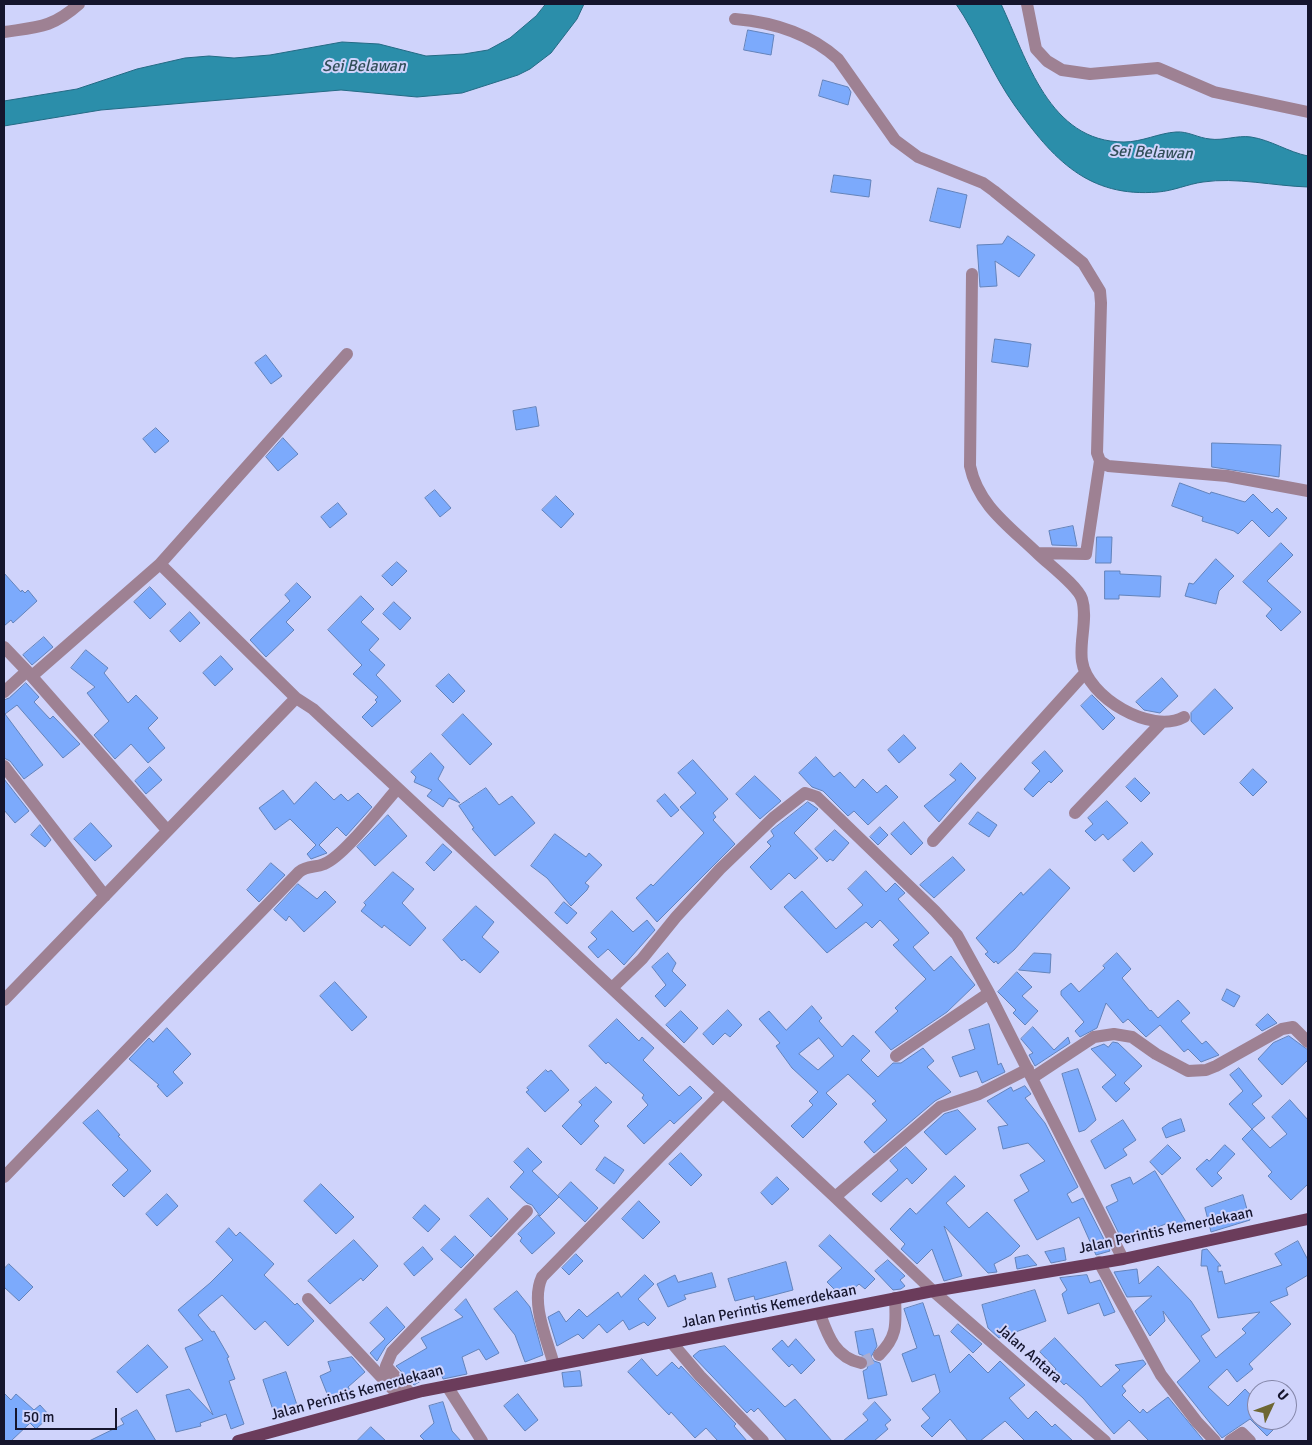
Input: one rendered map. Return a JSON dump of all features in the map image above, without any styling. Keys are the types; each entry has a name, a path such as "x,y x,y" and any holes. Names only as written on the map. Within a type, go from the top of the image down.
{"main road":[{"name":"Jalan Perintis Kemerdekaan","path":"238,1441 404,1394 895,1298 1123,1258 1308,1219"}],"street":[{"path":"4,32 47,26 79,4"},
{"path":"1027,4 1036,49 1047,61 1062,70 1090,74 1158,68 1214,92 1308,112"},
{"path":"735,19 775,25 794,32 830,52 844,67 887,132 907,151 988,186 1083,263 1100,291 1096,452 1100,461 1087,552 1080,555 1037,553"},
{"path":"972,274 970,466 980,495 988,506 1072,586 1082,600 1081,660 1085,673 1101,693 1117,706 1161,723 1177,721 1184,717"},
{"path":"4,692 30,674 160,564 347,354"},
{"path":"1100,461 1108,466 1227,476 1308,490"},
{"name":"Jalan Antara","path":"160,564 296,698 313,709 835,1196 933,1291 1105,1441"},
{"path":"4,648 30,674 167,830"},
{"path":"933,841 1085,673"},
{"path":"4,1000 296,698"},
{"path":"1075,813 1161,723"},
{"path":"4,766 105,896"},
{"path":"4,1177 299,872 306,866 324,864 342,850 397,789"},
{"path":"612,988 642,959 676,917 720,869 773,818 805,792 817,797 957,936 989,993 1123,1258"},
{"path":"896,1056 989,993"},
{"path":"835,1196 940,1107 979,1094 1030,1073 1094,1037 1114,1034 1132,1037 1188,1071 1206,1070 1216,1066 1282,1029 1294,1027 1308,1042"},
{"path":"554,1365 538,1302 538,1288 542,1277 723,1092"},
{"path":"404,1394 386,1366 392,1352 527,1211"},
{"path":"1099,1262 1162,1375 1197,1422 1215,1441"},
{"path":"879,1355 892,1339 896,1325 895,1298"},
{"path":"308,1299 404,1394"},
{"path":"820,1314 829,1339 838,1351 851,1360 861,1362"},
{"path":"672,1343 700,1376 763,1441"},
{"path":"448,1386 482,1441"},
{"path":"1230,1441 1242,1433 1250,1441"}],"water":[{"name":"Sei Belawan","path":"546,4 584,4 577,19 551,53 530,69 518,75 462,93 417,97 341,90 101,110 4,126 4,101 77,89 137,69 185,58 209,56 234,58 270,55 342,42 379,44 426,56 464,54 488,50 510,38 536,16"},
{"name":"Sei Belawan","path":"956,4 1001,4 1044,94 1059,113 1077,128 1098,138 1124,142 1176,132 1215,139 1251,137 1308,156 1308,187 1242,181 1216,181 1197,183 1158,192 1133,192 1111,189 1092,181 1074,171 1058,158 1029,125 1007,94"}],"building":[{"path":"748,30 774,35 771,55 744,50"},
{"path":"823,80 848,87 851,92 848,105 819,96"},
{"path":"834,175 871,180 869,197 831,192"},
{"path":"938,188 967,195 960,228 930,221"},
{"path":"1008,236 1035,255 1019,277 995,261 997,286 980,287 977,245 1002,244"},
{"path":"995,339 1031,344 1028,367 992,362"},
{"path":"266,355 282,376 271,384 255,363"},
{"path":"536,407 539,426 516,430 513,411"},
{"path":"156,428 169,441 155,453 143,439"},
{"path":"283,438 298,454 278,471 266,457"},
{"path":"1212,443 1281,445 1279,477 1212,467"},
{"path":"1180,483 1210,494 1211,492 1245,502 1253,494 1272,513 1277,508 1287,518 1269,537 1252,520 1238,534 1202,521 1203,517 1172,506"},
{"path":"435,490 451,508 440,517 425,498"},
{"path":"556,496 574,514 561,528 542,510"},
{"path":"338,503 347,514 330,528 321,517"},
{"path":"1073,526 1077,546 1052,545 1049,531"},
{"path":"1097,537 1112,537 1111,563 1096,563"},
{"path":"1281,543 1293,555 1267,581 1301,612 1281,631 1266,616 1272,609 1243,582"},
{"path":"1216,559 1234,576 1219,591 1216,604 1185,596 1189,583 1193,584"},
{"path":"397,562 407,571 392,586 382,576"},
{"path":"1105,571 1120,571 1120,574 1161,576 1160,597 1119,595 1119,599 1105,599"},
{"path":"4,573 21,592 22,590 25,593 28,590 37,601 13,623 11,620 4,626"},
{"path":"297,583 311,597 286,622 294,630 266,657 250,640 290,601 285,595"},
{"path":"150,587 166,604 150,619 134,602"},
{"path":"361,596 374,609 361,622 379,639 369,650 385,665 376,675 401,701 372,727 362,717 377,702 375,700 378,697 353,674 362,665 328,630"},
{"path":"394,602 411,618 400,630 383,614"},
{"path":"190,612 200,623 180,642 170,631"},
{"path":"44,637 53,647 32,665 23,655"},
{"path":"86,650 108,668 104,673 128,703 136,695 158,718 148,728 165,748 148,763 131,744 115,759 94,735 109,721 87,693 95,687 71,668"},
{"path":"221,656 233,669 215,686 203,673"},
{"path":"449,674 465,691 453,703 436,686"},
{"path":"1162,678 1178,696 1160,713 1144,710 1136,702"},
{"path":"26,683 39,697 34,702 50,719 53,716 80,744 63,758 17,705 5,714 43,765 24,779 10,761 4,758 4,700"},
{"path":"1215,689 1233,708 1204,735 1191,721 1191,713"},
{"path":"1092,695 1115,718 1103,730 1081,706"},
{"path":"463,714 492,744 470,765 442,735"},
{"path":"904,735 916,748 899,763 888,750"},
{"path":"1045,751 1063,771 1051,783 1049,781 1033,797 1024,789 1040,771 1032,763"},
{"path":"431,753 444,767 438,779 460,803 449,798 443,807 427,796 432,790 414,782 416,777 411,772"},
{"path":"816,757 834,777 840,772 855,788 863,779 877,793 886,785 898,797 868,825 854,811 848,816 823,791 812,787 799,773"},
{"path":"693,760 728,799 713,813 716,817 713,820 735,844 657,922 636,898 651,884 653,886 704,833 680,807 696,793 678,773"},
{"path":"961,763 976,778 939,822 924,806 956,780 950,775"},
{"path":"150,767 162,780 146,794 135,781"},
{"path":"1253,769 1267,782 1253,796 1240,783"},
{"path":"755,776 781,801 760,819 736,794"},
{"path":"1135,778 1150,793 1141,802 1126,787"},
{"path":"4,779 29,811 15,823 4,810"},
{"path":"316,782 334,800 341,794 348,801 358,793 372,807 346,836 337,827 319,845 327,853 311,859 307,854 316,845 290,819 275,830 259,808 283,790 294,804"},
{"path":"486,788 499,805 512,796 535,823 495,856 472,829 474,828 459,806"},
{"path":"665,794 679,810 671,817 657,801"},
{"path":"1107,801 1128,823 1108,840 1103,834 1095,841 1085,831 1093,824 1088,818"},
{"path":"808,802 818,809 794,833 818,858 795,879 789,873 771,890 750,867 771,846 767,842 774,836 771,831"},
{"path":"978,812 997,825 989,837 969,824"},
{"path":"388,815 407,836 375,866 357,847"},
{"path":"904,822 923,843 911,855 891,834"},
{"path":"91,823 112,846 95,861 74,839"},
{"path":"40,825 51,840 45,847 31,835"},
{"path":"880,827 888,835 878,845 870,837"},
{"path":"835,830 849,843 833,861 830,859 827,862 815,849"},
{"path":"555,834 586,857 589,853 602,865 585,883 589,886 587,890 571,906 547,878 531,866"},
{"path":"1142,842 1153,854 1134,872 1123,860"},
{"path":"443,844 452,852 434,871 426,863"},
{"path":"953,857 965,870 934,898 920,885"},
{"path":"271,863 285,875 259,902 247,890"},
{"path":"1050,869 1070,888 1014,950 998,964 996,961 994,963 985,954 988,952 976,938 1021,892 1023,895"},
{"path":"866,871 886,892 895,883 905,893 898,899 929,933 913,947 934,971 951,956 975,985 947,1012 891,1050 875,1032 898,1011 895,1008 926,979 893,945 899,940 880,920 872,928 866,922 827,953 784,907 802,891 836,929 863,905 848,889"},
{"path":"393,872 414,889 402,903 426,928 410,946 384,925 382,928 361,911 366,905 364,903"},
{"path":"298,884 317,899 325,891 336,902 304,932 289,916 286,921 274,910"},
{"path":"564,902 577,913 567,924 555,913"},
{"path":"476,906 494,922 482,937 499,952 480,973 464,959 462,961 443,940"},
{"path":"612,911 633,932 647,920 655,930 624,965 608,949 598,958 588,947 597,939 591,933"},
{"path":"668,953 676,963 672,971 686,985 665,1007 655,996 666,985 652,967"},
{"path":"1034,953 1051,954 1050,973 1019,970"},
{"path":"1117,953 1131,969 1122,978 1150,1011 1158,1018 1178,1000 1190,1013 1181,1021 1202,1044 1206,1041 1219,1055 1201,1062 1188,1049 1184,1052 1160,1025 1146,1037 1128,1019 1123,1023 1106,1003 1097,1028 1080,1037 1075,1031 1084,1022 1061,995 1061,991 1071,983 1079,992 1105,968 1103,966"},
{"path":"1017,972 1032,987 1022,996 1038,1011 1025,1025 1013,1013 1016,1010 998,992"},
{"path":"335,982 367,1017 352,1031 320,996"},
{"path":"1227,989 1240,996 1234,1007 1222,1000"},
{"path":"812,1006 822,1018 819,1021 842,1047 853,1035 870,1051 861,1060 878,1077 893,1063 901,1063 923,1048 934,1061 927,1067 951,1092 935,1101 874,1153 864,1142 887,1120 872,1104 876,1101 848,1074 826,1093 837,1104 803,1138 791,1126 813,1105 809,1101 818,1092 792,1068 776,1046 780,1043 759,1019 769,1011 786,1030","holes":["819,1038 834,1056 818,1070 799,1054"]},
{"path":"728,1010 742,1025 730,1037 725,1033 713,1045 703,1034"},
{"path":"681,1011 698,1028 684,1043 666,1025"},
{"path":"1268,1014 1277,1023 1262,1031 1256,1025"},
{"path":"617,1019 639,1041 642,1037 654,1048 643,1060 679,1096 690,1086 702,1098 674,1124 670,1120 644,1144 627,1126 648,1105 642,1098 644,1095 608,1062 606,1064 589,1046"},
{"path":"989,1024 998,1065 1001,1063 1005,1072 982,1083 977,1071 960,1077 952,1057 975,1049 969,1030"},
{"path":"1033,1027 1054,1050 1068,1037 1070,1043 1035,1066 1029,1055 1033,1053 1021,1039"},
{"path":"167,1028 191,1054 173,1072 183,1083 167,1097 157,1086 159,1085 129,1059 149,1038 153,1042"},
{"path":"1289,1036 1308,1050 1308,1060 1282,1085 1258,1059 1273,1043"},
{"path":"1113,1042 1118,1043 1142,1066 1124,1083 1130,1089 1116,1102 1102,1087 1116,1075 1091,1049 1104,1044 1108,1047"},
{"path":"1239,1068 1262,1096 1252,1104 1265,1118 1252,1129 1229,1104 1243,1091 1230,1075"},
{"path":"1078,1069 1096,1120 1085,1130 1079,1132 1062,1074"},
{"path":"546,1070 548,1072 551,1070 569,1090 545,1112 526,1092 529,1090 527,1088"},
{"path":"1025,1086 1031,1094 1025,1098 1045,1123 1078,1187 1067,1194 1072,1203 1083,1198 1110,1251 1096,1255 1079,1217 1037,1240 1014,1200 1029,1191 1020,1175 1045,1161 1028,1143 1003,1149 998,1127 1008,1125 987,1101 1011,1087 1013,1091"},
{"path":"596,1087 612,1102 594,1121 599,1126 581,1145 562,1126 582,1105 579,1102"},
{"path":"1290,1100 1308,1120 1308,1184 1291,1200 1268,1176 1272,1172 1242,1139 1252,1129 1270,1148 1287,1134 1272,1117"},
{"path":"98,1110 120,1135 118,1136 151,1171 124,1197 112,1185 128,1170 83,1123"},
{"path":"958,1110 976,1129 946,1155 924,1132 944,1114"},
{"path":"1181,1119 1185,1131 1166,1138 1162,1128 1169,1123"},
{"path":"1123,1120 1136,1140 1123,1149 1127,1155 1105,1169 1091,1141"},
{"path":"1168,1145 1181,1158 1162,1175 1150,1162"},
{"path":"1225,1145 1235,1154 1217,1173 1222,1178 1212,1187 1196,1169 1207,1159 1209,1161"},
{"path":"906,1147 927,1169 912,1184 907,1178 881,1202 872,1194 898,1170 890,1161"},
{"path":"528,1148 542,1162 532,1171 559,1197 540,1216 532,1205 527,1203 510,1187 524,1172 514,1162"},
{"path":"681,1153 702,1175 691,1186 669,1164"},
{"path":"605,1157 624,1170 614,1184 596,1170"},
{"path":"1155,1171 1188,1225 1179,1233 1170,1222 1123,1242 1106,1207 1118,1201 1111,1185 1130,1177 1133,1184"},
{"path":"955,1176 965,1186 946,1203 969,1228 987,1212 1020,1246 1011,1255 994,1264 997,1272 988,1273 944,1226 962,1276 944,1281 932,1249 917,1264 901,1249 905,1244 890,1229 910,1208 916,1214"},
{"path":"777,1177 789,1189 772,1205 761,1193"},
{"path":"571,1182 598,1208 585,1222 558,1196"},
{"path":"321,1184 354,1217 336,1234 304,1201"},
{"path":"167,1194 178,1206 157,1226 146,1214"},
{"path":"1243,1195 1250,1220 1211,1232 1205,1208"},
{"path":"488,1198 508,1219 491,1237 470,1216"},
{"path":"639,1201 660,1222 643,1239 622,1219"},
{"path":"425,1205 440,1219 428,1232 413,1218"},
{"path":"538,1215 555,1233 532,1254 520,1241 522,1238 518,1234"},
{"path":"229,1228 236,1236 240,1232 274,1264 264,1275 295,1305 297,1303 314,1321 288,1346 265,1321 255,1330 222,1295 198,1315 212,1332 214,1331 229,1357 227,1358 235,1379 229,1381 244,1424 231,1429 226,1414 200,1423 201,1426 176,1432 166,1395 189,1389 213,1415 185,1348 203,1340 178,1310 210,1283 233,1260 216,1242"},
{"path":"830,1235 875,1279 865,1289 859,1284 843,1298 827,1282 842,1268 819,1246"},
{"path":"455,1236 474,1255 461,1268 441,1250"},
{"path":"354,1240 378,1266 363,1281 361,1278 330,1304 308,1281"},
{"path":"1298,1241 1308,1260 1308,1275 1286,1288 1288,1295 1270,1302 1291,1324 1249,1364 1253,1369 1237,1382 1227,1369 1208,1387 1228,1406 1245,1389 1247,1391 1247,1421 1222,1438 1177,1382 1200,1361 1163,1311 1165,1321 1150,1336 1135,1311 1152,1296 1127,1297 1114,1272 1137,1269 1139,1284 1158,1266 1191,1301 1210,1330 1201,1336 1216,1358 1246,1333 1242,1329 1260,1312 1218,1318 1207,1266 1201,1266 1202,1250 1207,1249 1221,1266 1218,1266 1218,1272 1222,1271 1225,1284 1282,1265 1275,1254"},
{"path":"423,1247 433,1259 414,1276 404,1264"},
{"path":"1064,1248 1066,1260 1051,1263 1045,1252"},
{"path":"576,1254 583,1261 569,1275 562,1268"},
{"path":"1028,1255 1037,1265 1017,1269 1015,1258"},
{"path":"888,1260 905,1276 900,1280 905,1286 901,1289 893,1290 875,1271"},
{"path":"786,1262 793,1290 755,1300 754,1296 735,1301 728,1279"},
{"path":"9,1264 33,1287 19,1301 4,1287 4,1269"},
{"path":"712,1273 716,1287 684,1295 686,1299 668,1307 657,1284 675,1275 678,1282"},
{"path":"645,1275 654,1284 638,1299 656,1318 648,1326 644,1322 629,1330 623,1320 607,1333 599,1324 583,1339 578,1334 557,1346 548,1317 559,1311 566,1322 579,1309 587,1317 618,1292 621,1297"},
{"path":"1087,1275 1090,1283 1100,1280 1115,1312 1104,1316 1099,1303 1068,1314 1062,1294 1067,1290 1060,1278"},
{"path":"1035,1290 1046,1321 999,1338 988,1328 982,1305"},
{"path":"517,1291 530,1307 543,1355 525,1362 515,1335 494,1309"},
{"path":"466,1299 499,1353 486,1360 479,1349 462,1357 467,1374 443,1379 440,1370 414,1385 396,1366 427,1348 421,1338 463,1317 455,1310"},
{"path":"923,1303 934,1336 939,1335 950,1373 969,1354 988,1373 1000,1361 1025,1385 1009,1398 1028,1419 1036,1411 1052,1427 1055,1424 1073,1441 1025,1441 1005,1421 980,1441 968,1441 950,1419 932,1437 921,1426 930,1418 922,1409 940,1392 935,1374 912,1382 902,1354 917,1348 904,1309"},
{"path":"387,1307 405,1327 386,1346 377,1361 370,1353 385,1339 370,1323"},
{"path":"958,1324 982,1344 973,1353 951,1332"},
{"path":"873,1329 877,1346 871,1357 874,1361 880,1363 887,1395 868,1399 863,1371 867,1369 869,1362 867,1357 859,1354 855,1332"},
{"path":"1055,1338 1101,1387 1120,1370 1115,1365 1143,1360 1146,1364 1122,1386 1126,1391 1122,1395 1140,1413 1143,1409 1147,1413 1168,1397 1204,1441 1149,1441 1129,1420 1114,1434 1083,1398 1066,1383 1064,1385 1053,1373 1056,1369 1040,1352"},
{"path":"796,1339 815,1360 801,1374 792,1364 789,1367 772,1349 782,1340 788,1347"},
{"path":"148,1345 168,1367 137,1393 117,1372"},
{"path":"725,1346 785,1407 795,1399 832,1441 787,1441 758,1408 754,1412 751,1409 747,1413 693,1356 699,1351"},
{"path":"352,1357 365,1372 348,1387 353,1394 330,1401 320,1376 331,1371 328,1362"},
{"path":"642,1359 657,1376 672,1362 679,1369 681,1366 736,1424 734,1426 747,1441 718,1441 706,1428 695,1438 671,1412 669,1415 628,1372"},
{"path":"580,1371 582,1386 564,1387 562,1373"},
{"path":"286,1372 297,1405 274,1413 263,1380"},
{"path":"4,1393 11,1400 16,1394 34,1410 40,1405 50,1416 36,1429 30,1423 11,1441 4,1441"},
{"path":"518,1394 538,1420 525,1431 504,1406"},
{"path":"443,1402 452,1431 461,1441 425,1441 420,1436 434,1423 429,1406"},
{"path":"875,1402 891,1420 885,1425 888,1429 874,1441 843,1441 868,1420 863,1414"},
{"path":"137,1410 156,1441 89,1441 124,1424 121,1419"},
{"path":"371,1427 386,1441 357,1441"},
{"path":"1261,1430 1273,1430 1267,1436"}],"tunnel":[{"path":"861,1363 879,1355"}]}
